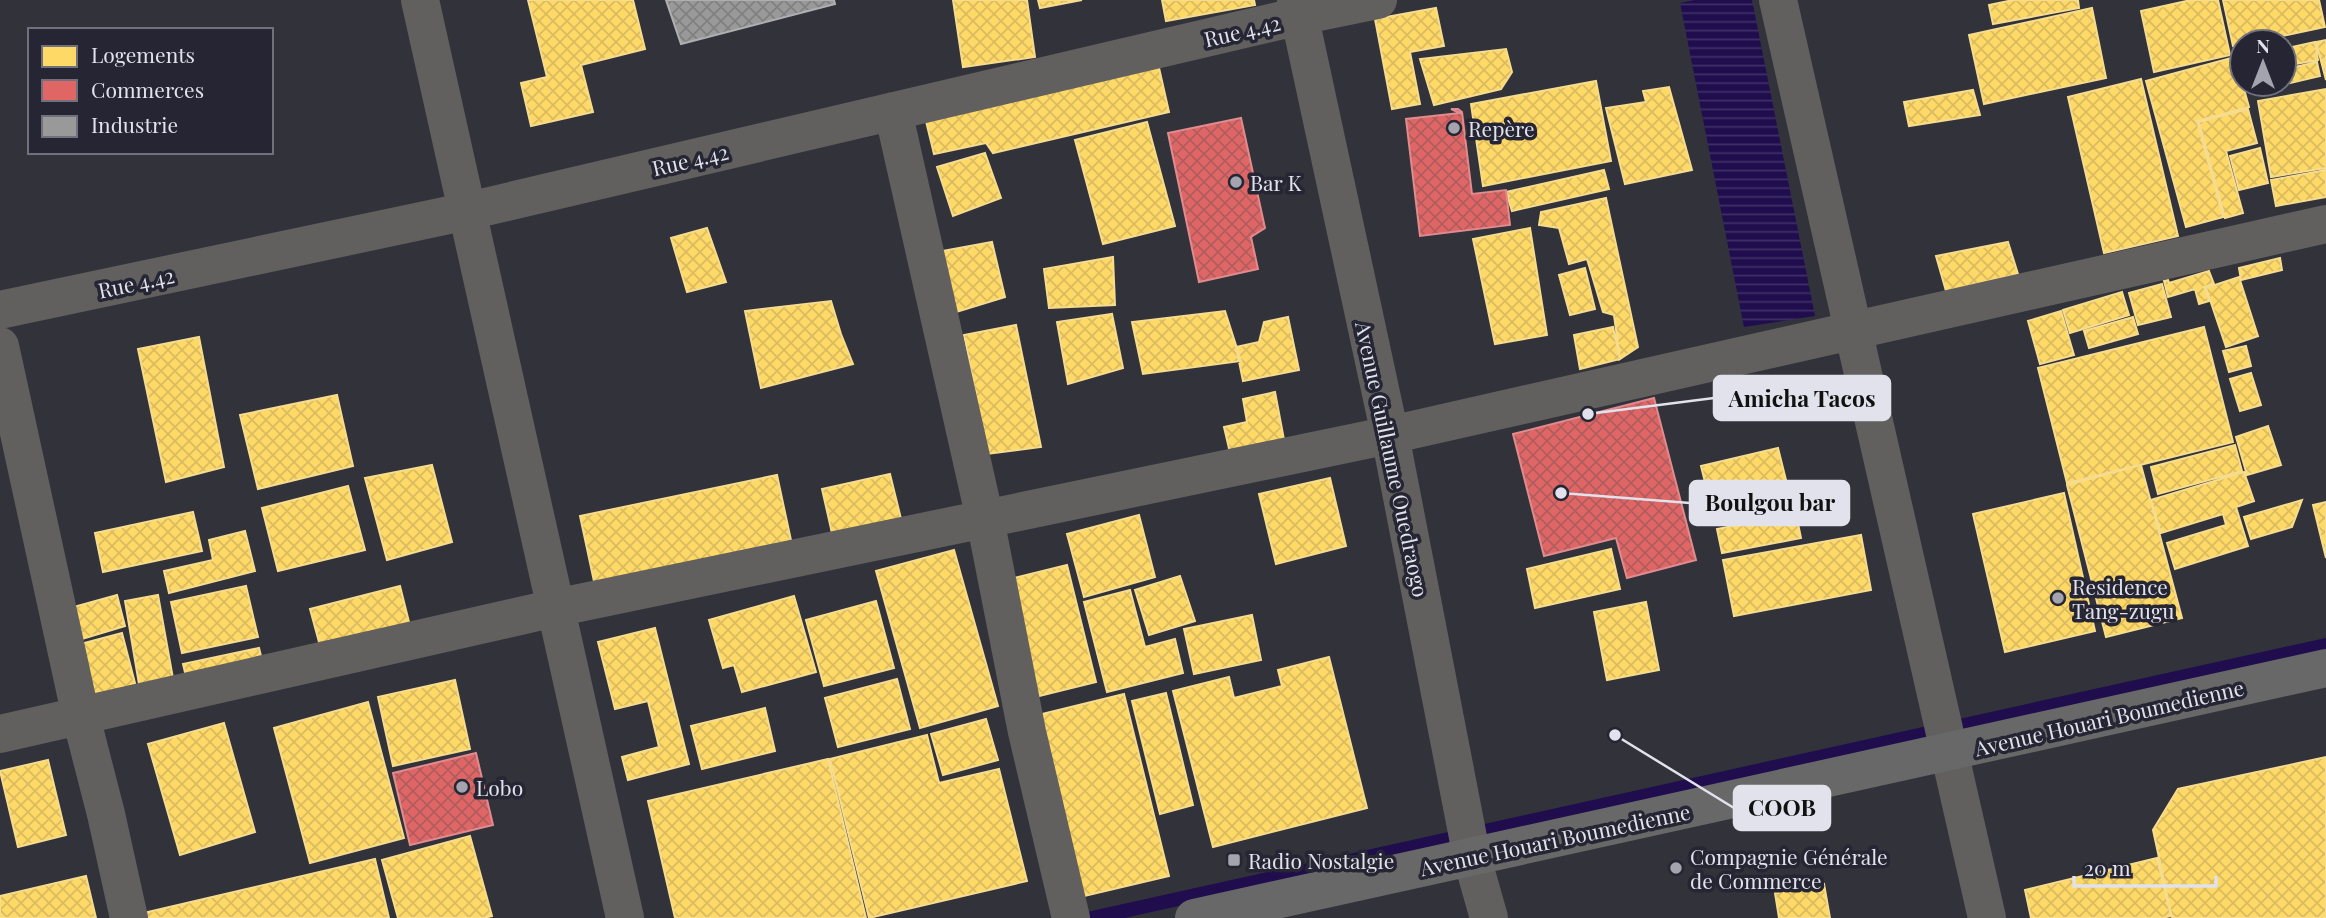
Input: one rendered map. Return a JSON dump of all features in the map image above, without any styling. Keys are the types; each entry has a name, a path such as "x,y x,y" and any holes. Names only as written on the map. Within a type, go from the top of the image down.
{"main road":[{"name":"Avenue Houari Boumedienne","path":"1194,918 2326,668"}],"street":[{"path":"421,0 625,918"},
{"name":"Rue 4.42","path":"0,310 468,211 893,111 1298,8 1378,0"},
{"path":"1778,0 1987,918"},
{"name":"Avenue Guillaume Ouedraogo","path":"1298,8 1390,435 1472,858 1489,918"},
{"path":"893,111 985,519 1027,732 1071,918"},
{"path":"0,734 555,608 1390,435 2326,223"},
{"path":"0,346 81,716 129,918"}],"shaded area":[{"path":"1695,0 1752,0 1815,316 1744,327 1680,3"}],"building: Logements":[{"path":"528,0 633,0 645,49 581,65 593,112 531,126 521,83 547,77"},
{"path":"953,0 1027,0 1035,57 963,67"},
{"path":"1038,0 1082,0 1040,8"},
{"path":"1162,0 1254,0 1255,5 1166,21"},
{"path":"2013,0 2078,0 2079,8 1993,24 1989,5"},
{"path":"2191,0 2218,0 2228,55 2154,72 2141,11"},
{"path":"2223,0 2319,0 2325,27 2298,33 2298,28 2229,28"},
{"path":"1436,8 1444,46 1410,52 1420,104 1392,109 1375,19"},
{"path":"2092,8 2106,78 1984,104 1969,35"},
{"path":"2326,40 2326,80 2316,42"},
{"path":"2315,42 2318,60 2298,63 2298,46"},
{"path":"1506,49 1512,72 1501,89 1434,105 1420,59"},
{"path":"1157,59 1169,112 993,153 986,143 934,154 924,113"},
{"path":"2228,59 2228,98 2246,98 2249,107 2197,121 2223,217 2186,227 2146,81"},
{"path":"2317,62 2320,76 2298,81 2298,66"},
{"path":"2141,79 2178,236 2104,253 2068,97"},
{"path":"1596,81 1611,161 1483,186 1471,104"},
{"path":"1669,87 1692,170 1625,184 1606,108 1646,102 1643,91"},
{"path":"2326,89 2326,168 2271,177 2258,101 2298,98 2298,94"},
{"path":"1973,90 1980,115 1909,126 1904,102"},
{"path":"2248,109 2257,143 2226,151 2243,213 2225,218 2199,122"},
{"path":"1147,122 1175,226 1103,244 1075,140"},
{"path":"2260,148 2268,183 2239,190 2230,156"},
{"path":"985,153 1001,198 953,216 937,167"},
{"path":"1604,170 1609,189 1512,211 1506,192"},
{"path":"2326,170 2326,197 2276,206 2271,180"},
{"path":"1606,198 1638,347 1620,359 1614,315 1603,312 1587,259 1569,264 1559,228 1539,225 1541,212"},
{"path":"707,228 726,282 687,292 671,238"},
{"path":"1530,228 1547,335 1495,344 1473,239"},
{"path":"992,242 1005,297 940,317 926,254"},
{"path":"2008,242 2018,274 1946,291 1936,256"},
{"path":"1113,257 1115,305 1049,308 1044,269"},
{"path":"2280,258 2282,270 2241,280 2239,268"},
{"path":"1585,268 1595,309 1570,315 1559,275"},
{"path":"2209,271 2214,284 2204,287 2209,301 2199,304 2195,289 2168,297 2164,281 2168,280 2169,283"},
{"path":"2239,277 2258,336 2226,347 2206,288"},
{"path":"2162,284 2171,317 2138,325 2129,293"},
{"path":"2122,292 2129,315 2070,333 2063,310"},
{"path":"831,301 853,364 761,388 745,311"},
{"path":"1225,311 1241,361 1143,374 1132,322"},
{"path":"2061,311 2074,355 2040,364 2028,321"},
{"path":"1112,314 1123,368 1068,384 1057,322"},
{"path":"1288,317 1299,370 1243,381 1236,347 1259,342 1264,322"},
{"path":"2133,317 2138,334 2089,348 2084,331"},
{"path":"1016,325 1041,447 987,454 964,335"},
{"path":"1613,327 1620,359 1580,369 1574,335"},
{"path":"2204,327 2233,442 2067,483 2038,368"},
{"path":"199,337 224,467 166,482 138,349"},
{"path":"2246,346 2251,366 2229,372 2223,351"},
{"path":"2251,373 2261,405 2240,411 2230,379"},
{"path":"1275,392 1285,445 1231,457 1224,427 1247,422 1243,399"},
{"path":"337,395 353,466 258,489 240,415"},
{"path":"2268,426 2281,465 2247,475 2236,437"},
{"path":"2235,445 2242,471 2158,494 2151,467"},
{"path":"1778,448 1792,504 1715,523 1701,466"},
{"path":"432,465 452,542 387,560 365,478"},
{"path":"2141,465 2182,618 2106,637 2067,485"},
{"path":"2244,472 2254,501 2236,507 2248,546 2175,569 2167,543 2226,525 2223,514 2161,533 2151,500"},
{"path":"890,474 903,527 834,542 822,489"},
{"path":"777,475 792,545 595,586 580,516"},
{"path":"1330,478 1346,546 1276,564 1259,494"},
{"path":"348,486 365,550 278,571 262,508"},
{"path":"2064,493 2095,631 2005,652 1973,514"},
{"path":"2302,500 2292,527 2251,539 2244,517"},
{"path":"2326,502 2326,558 2313,505"},
{"path":"193,512 202,551 103,572 95,533"},
{"path":"1796,514 1801,538 1722,553 1717,529"},
{"path":"1139,515 1155,577 1084,597 1067,534"},
{"path":"245,531 255,571 169,593 164,571 213,560 209,540"},
{"path":"1861,535 1871,590 1734,616 1723,560"},
{"path":"1611,549 1620,589 1535,608 1527,569"},
{"path":"954,550 998,706 920,728 876,571"},
{"path":"1067,565 1096,682 1031,698 1002,581"},
{"path":"1180,576 1195,621 1149,635 1135,590"},
{"path":"246,586 258,637 182,653 171,602"},
{"path":"400,586 411,630 322,653 310,609"},
{"path":"1130,590 1145,647 1175,639 1183,673 1107,692 1084,602"},
{"path":"117,595 125,626 72,642 63,610"},
{"path":"158,595 174,684 140,690 125,601"},
{"path":"794,596 816,672 742,692 734,665 723,668 709,620"},
{"path":"876,601 894,668 824,686 806,620"},
{"path":"1646,602 1659,670 1607,680 1594,612"},
{"path":"1252,615 1261,660 1194,674 1184,629"},
{"path":"655,628 689,764 628,780 622,757 659,747 648,701 615,709 598,642"},
{"path":"122,633 136,687 86,699 73,646"},
{"path":"259,648 264,668 188,685 183,664"},
{"path":"1329,657 1367,808 1213,847 1173,691 1229,677 1234,698 1282,686 1278,670"},
{"path":"897,679 910,729 838,747 825,698"},
{"path":"455,680 470,749 393,766 378,697"},
{"path":"1166,693 1193,805 1160,814 1132,701"},
{"path":"1124,694 1169,876 1084,896 1038,715"},
{"path":"368,702 404,838 310,863 274,728"},
{"path":"765,708 775,751 702,769 691,726"},
{"path":"986,719 998,760 943,775 931,734"},
{"path":"224,723 255,832 180,855 148,744"},
{"path":"927,735 939,783 999,769 1027,881 869,918 830,759"},
{"path":"2326,757 2326,918 2172,918 2153,830 2178,789"},
{"path":"828,759 866,918 675,918 648,801"},
{"path":"48,760 66,835 18,847 0,771"},
{"path":"470,836 492,916 398,918 382,860"},
{"path":"2157,858 2171,916 2031,918 2025,890"},
{"path":"375,859 389,918 136,918 135,915"},
{"path":"86,876 96,918 0,918 0,896"},
{"path":"1824,884 1830,918 1779,918 1775,893"}],"building: Commerces":[{"path":"1451,109 1462,112 1472,194 1506,190 1510,225 1420,236 1406,119 1460,113"},
{"path":"1241,118 1265,228 1251,237 1258,269 1199,282 1168,133"},
{"path":"1654,398 1696,560 1627,578 1616,538 1544,556 1513,434"},
{"path":"476,753 493,825 410,845 393,773"}],"building: Industrie":[{"path":"666,0 834,0 835,4 681,44"}],"waterway":[{"path":"1092,918 2326,645"}],"place":[{"name":"Repère","path":"1454,128"},
{"name":"Bar K","path":"1236,182"},
{"name":"Amicha Tacos","path":"1588,414"},
{"name":"Boulgou bar","path":"1561,493"},
{"name":"Residence Tang-zugu","path":"2058,598"},
{"name":"COOB","path":"1615,735"},
{"name":"Lobo","path":"462,787"},
{"name":"Radio Nostalgie","path":"1234,860"},
{"name":"Compagnie Générale de Commerce","path":"1676,868"}]}
